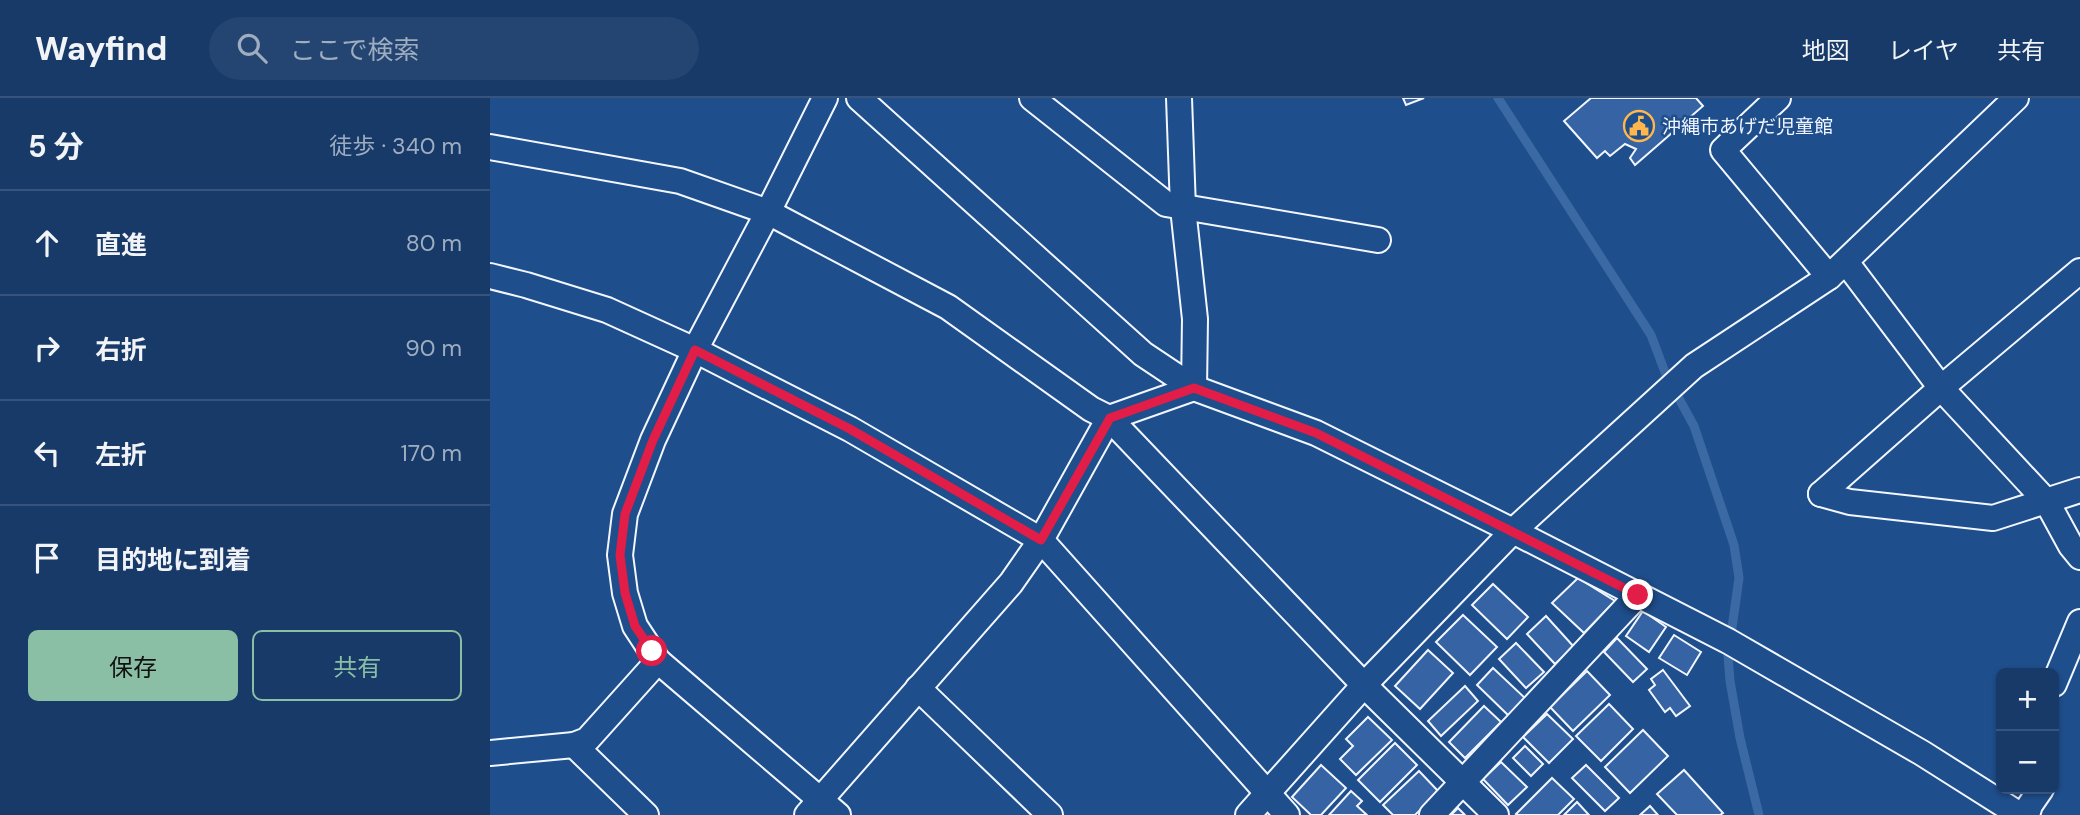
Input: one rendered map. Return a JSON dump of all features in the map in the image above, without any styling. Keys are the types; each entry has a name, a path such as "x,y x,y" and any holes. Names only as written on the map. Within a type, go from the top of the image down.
{"street":[{"path":"825,98 695,350 653,440 625,514 620,555 625,593 635,626 655,656 822,810 918,688 1011,583 1041,540 1110,418 1194,388"},
{"path":"859,98 1143,354 1194,388 1316,433 1737,646 1922,753 2020,815"},
{"path":"1032,98 1166,204 1378,240"},
{"path":"1179,98 1183,208 1195,319 1194,388"},
{"path":"1778,98 1723,149 1837,270 2047,502 2080,557"},
{"path":"1248,815 1364,685 1513,531 1694,366 1837,270 2016,98"},
{"path":"490,147 680,181 768,212 948,307 1091,409 1110,418 1364,685 1496,815"},
{"path":"2080,271 1821,494 1850,502 1993,518 2080,490"},
{"path":"490,276 607,310 695,350 850,429 1041,540 1287,815"},
{"path":"1432,815 1638,595"},
{"path":"2059,672 2080,622"},
{"path":"490,753 574,745 587,740 655,656"},
{"path":"918,688 1050,815"},
{"path":"574,745 646,815"},
{"path":"2027,815 2038,794"}],"building":[{"path":"1403,98 1424,98 1406,105"},
{"path":"1591,98 1696,98 1703,106 1635,165 1630,158 1636,149 1625,144 1610,156 1605,151 1597,158 1564,121"},
{"path":"1578,578 1615,601 1584,633 1552,603"},
{"path":"1493,584 1528,617 1507,639 1472,605"},
{"path":"1643,611 1666,627 1649,652 1626,636"},
{"path":"1463,615 1497,647 1470,675 1436,642"},
{"path":"1546,616 1574,647 1555,664 1527,634"},
{"path":"1674,635 1701,652 1687,675 1659,658"},
{"path":"1617,638 1647,669 1633,682 1604,652"},
{"path":"1516,643 1544,672 1526,688 1499,659"},
{"path":"1428,650 1453,673 1420,709 1395,686"},
{"path":"1493,668 1526,699 1510,717 1477,685"},
{"path":"1663,670 1690,706 1676,716 1670,708 1665,712 1649,690 1655,685 1651,679"},
{"path":"1587,671 1610,695 1573,731 1550,707"},
{"path":"1465,686 1478,701 1441,736 1428,721"},
{"path":"1609,704 1633,729 1601,761 1576,736"},
{"path":"1484,706 1501,722 1465,758 1449,742"},
{"path":"1547,714 1573,739 1549,763 1523,737"},
{"path":"1368,717 1392,740 1356,775 1340,759 1353,746 1346,739"},
{"path":"1643,730 1668,756 1630,793 1605,767"},
{"path":"1395,743 1417,765 1380,802 1358,780"},
{"path":"1525,746 1543,764 1531,776 1513,758"},
{"path":"1501,762 1527,787 1508,805 1483,779"},
{"path":"1321,765 1346,788 1321,815 1311,815 1292,797"},
{"path":"1586,765 1619,798 1605,811 1572,778"},
{"path":"1684,770 1723,813 1677,815 1657,794"},
{"path":"1419,771 1439,792 1415,815 1393,815 1383,805"},
{"path":"1552,778 1574,799 1558,815 1516,814"},
{"path":"1351,791 1362,801 1357,806 1367,815 1329,815"},
{"path":"1577,802 1589,815 1564,815"},
{"path":"1650,806 1658,815 1640,815"},
{"path":"1458,808 1465,815 1451,815"}],"waterway":[{"path":"1498,98 1651,335 1666,375 1694,426 1734,545 1739,578 1728,656 1730,681 1740,738 1759,815"}],"place":[{"name":"沖縄市あげだ児童館","path":"1639,126"}],"route":[{"path":"652,651 635,626 625,593 620,555 625,514 653,440 695,350 850,429 1041,540 1110,418 1194,388 1316,433 1638,595"}]}
